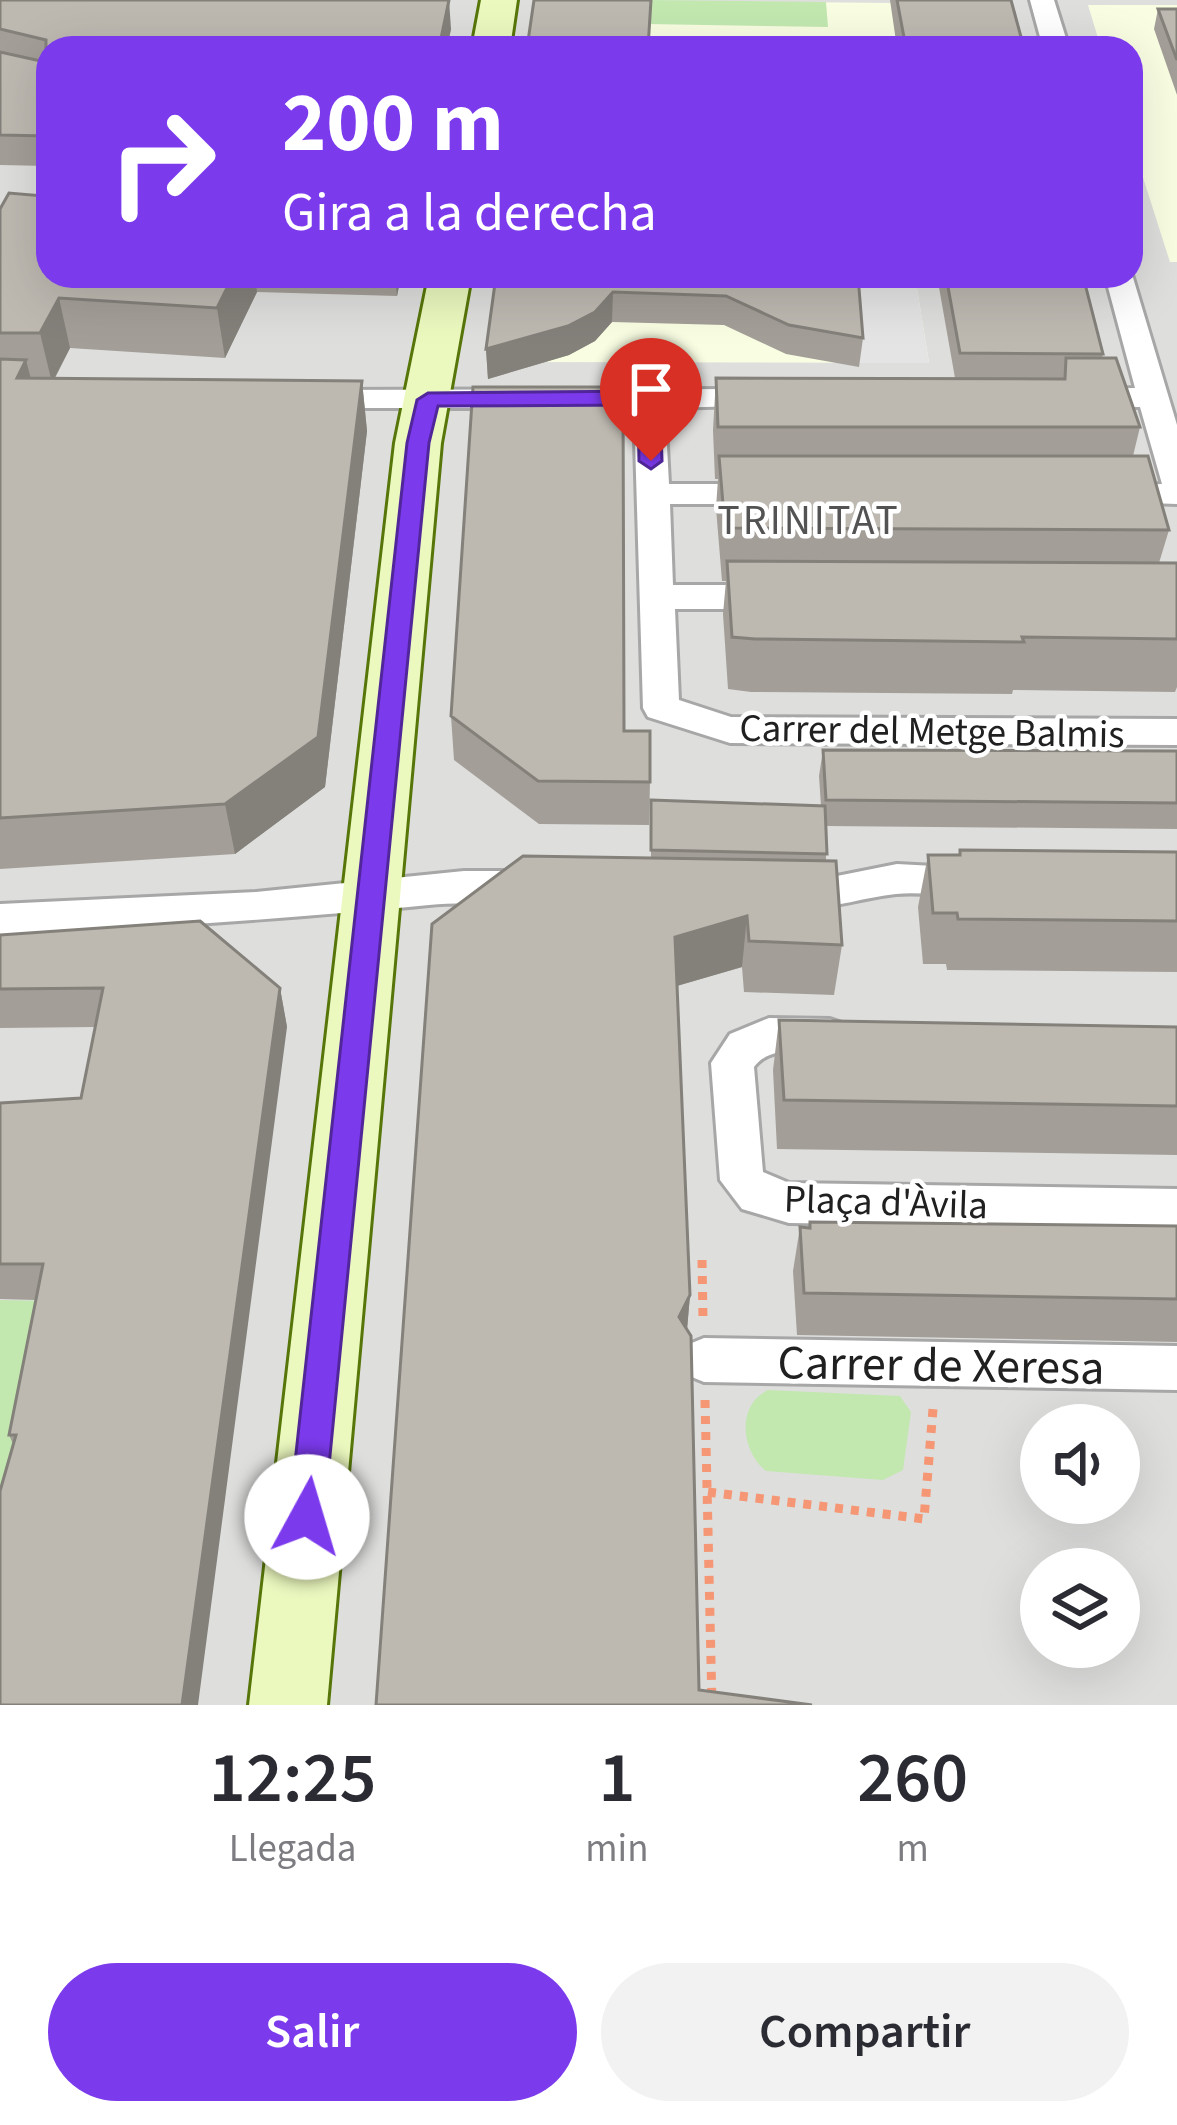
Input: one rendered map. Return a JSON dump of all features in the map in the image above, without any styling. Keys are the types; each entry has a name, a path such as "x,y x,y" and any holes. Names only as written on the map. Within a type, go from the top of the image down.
{"street":[{"path":"492,36 499,0"},
{"path":"1042,0 1052,36"},
{"path":"288,1705 418,443 448,288"},
{"path":"1123,288 1177,482"},
{"path":"661,398 670,606 810,607"},
{"path":"278,399 793,398"},
{"path":"1038,398 1154,398"},
{"path":"1177,494 1063,502 1177,509"},
{"path":"665,501 805,502"},
{"name":"Carrer del Metge Balmis","path":"670,606 661,708 730,730 1177,732"},
{"path":"759,891 827,892 897,879 1013,881"},
{"path":"0,920 256,908 464,886 575,887"},
{"name":"Plaça d'Àvila","path":"880,1033 769,1035 745,1046 732,1063 738,1160 742,1180 758,1195 789,1202 1177,1209"},
{"name":"Carrer de Xeresa","path":"704,1360 1177,1368"}],"path":[{"path":"702,1260 712,1705"},
{"path":"708,1492 924,1519 936,1364"}],"shaded area":[{"path":"0,0 1177,0 1177,1705 0,1705"},
{"path":"595,0 1001,4 1009,36 547,36"},
{"path":"1088,5 1177,5 1177,262 1170,262 1143,178 1143,36 1097,36"},
{"path":"499,288 917,288 929,363 490,362"},
{"path":"853,288 917,288 929,363 859,363"}],"green space":[{"path":"647,0 826,2 828,27 646,24"},
{"path":"0,1300 50,1301 0,1498"},
{"path":"768,1390 900,1396 911,1412 903,1470 883,1480 766,1471 751,1452 746,1429 751,1406"}],"building":[{"path":"0,0 449,0 442,36 36,38 0,29"},
{"path":"534,0 651,0 649,36 529,36"},
{"path":"897,0 1011,0 1021,36 904,36"},
{"path":"1158,9 1177,9 1177,60"},
{"path":"0,52 36,60 36,136 0,135"},
{"path":"9,193 36,195 36,288 227,288 217,308 59,298 40,333 0,333 0,209"},
{"path":"494,288 859,288 863,338 789,325 726,296 613,292 595,312 568,326 486,349"},
{"path":"948,288 1086,288 1103,354 960,353"},
{"path":"1066,358 1116,358 1140,427 718,427 716,378 1065,379"},
{"path":"0,359 26,360 17,378 362,381 318,737 225,804 0,818"},
{"path":"473,387 623,387 624,731 650,731 650,782 538,781 451,716"},
{"path":"719,456 1148,456 1169,530 725,528"},
{"path":"727,561 1177,563 1177,639 1022,637 1024,642 732,637"},
{"path":"823,750 1177,751 1177,803 826,800"},
{"path":"651,800 825,806 827,854 651,850"},
{"path":"960,850 1177,852 1177,921 958,919 957,913 933,913 928,855 960,855"},
{"path":"523,856 836,861 842,945 749,941 747,916 675,937 690,1295 679,1317 691,1336 699,1690 812,1705 376,1705 432,924"},
{"path":"200,921 280,988 182,1705 0,1705 0,1491 16,1435 9,1435 43,1264 0,1264 0,1103 81,1098 103,988 0,989 0,935"},
{"path":"779,1020 1177,1027 1177,1106 784,1100"},
{"path":"810,1222 1177,1226 1177,1299 804,1293 800,1227 810,1228"}],"district":[{"name":"TRINITAT","path":"809,519"}],"route":[{"path":"307,1517 418,443 428,400 649,398 651,461"}]}
